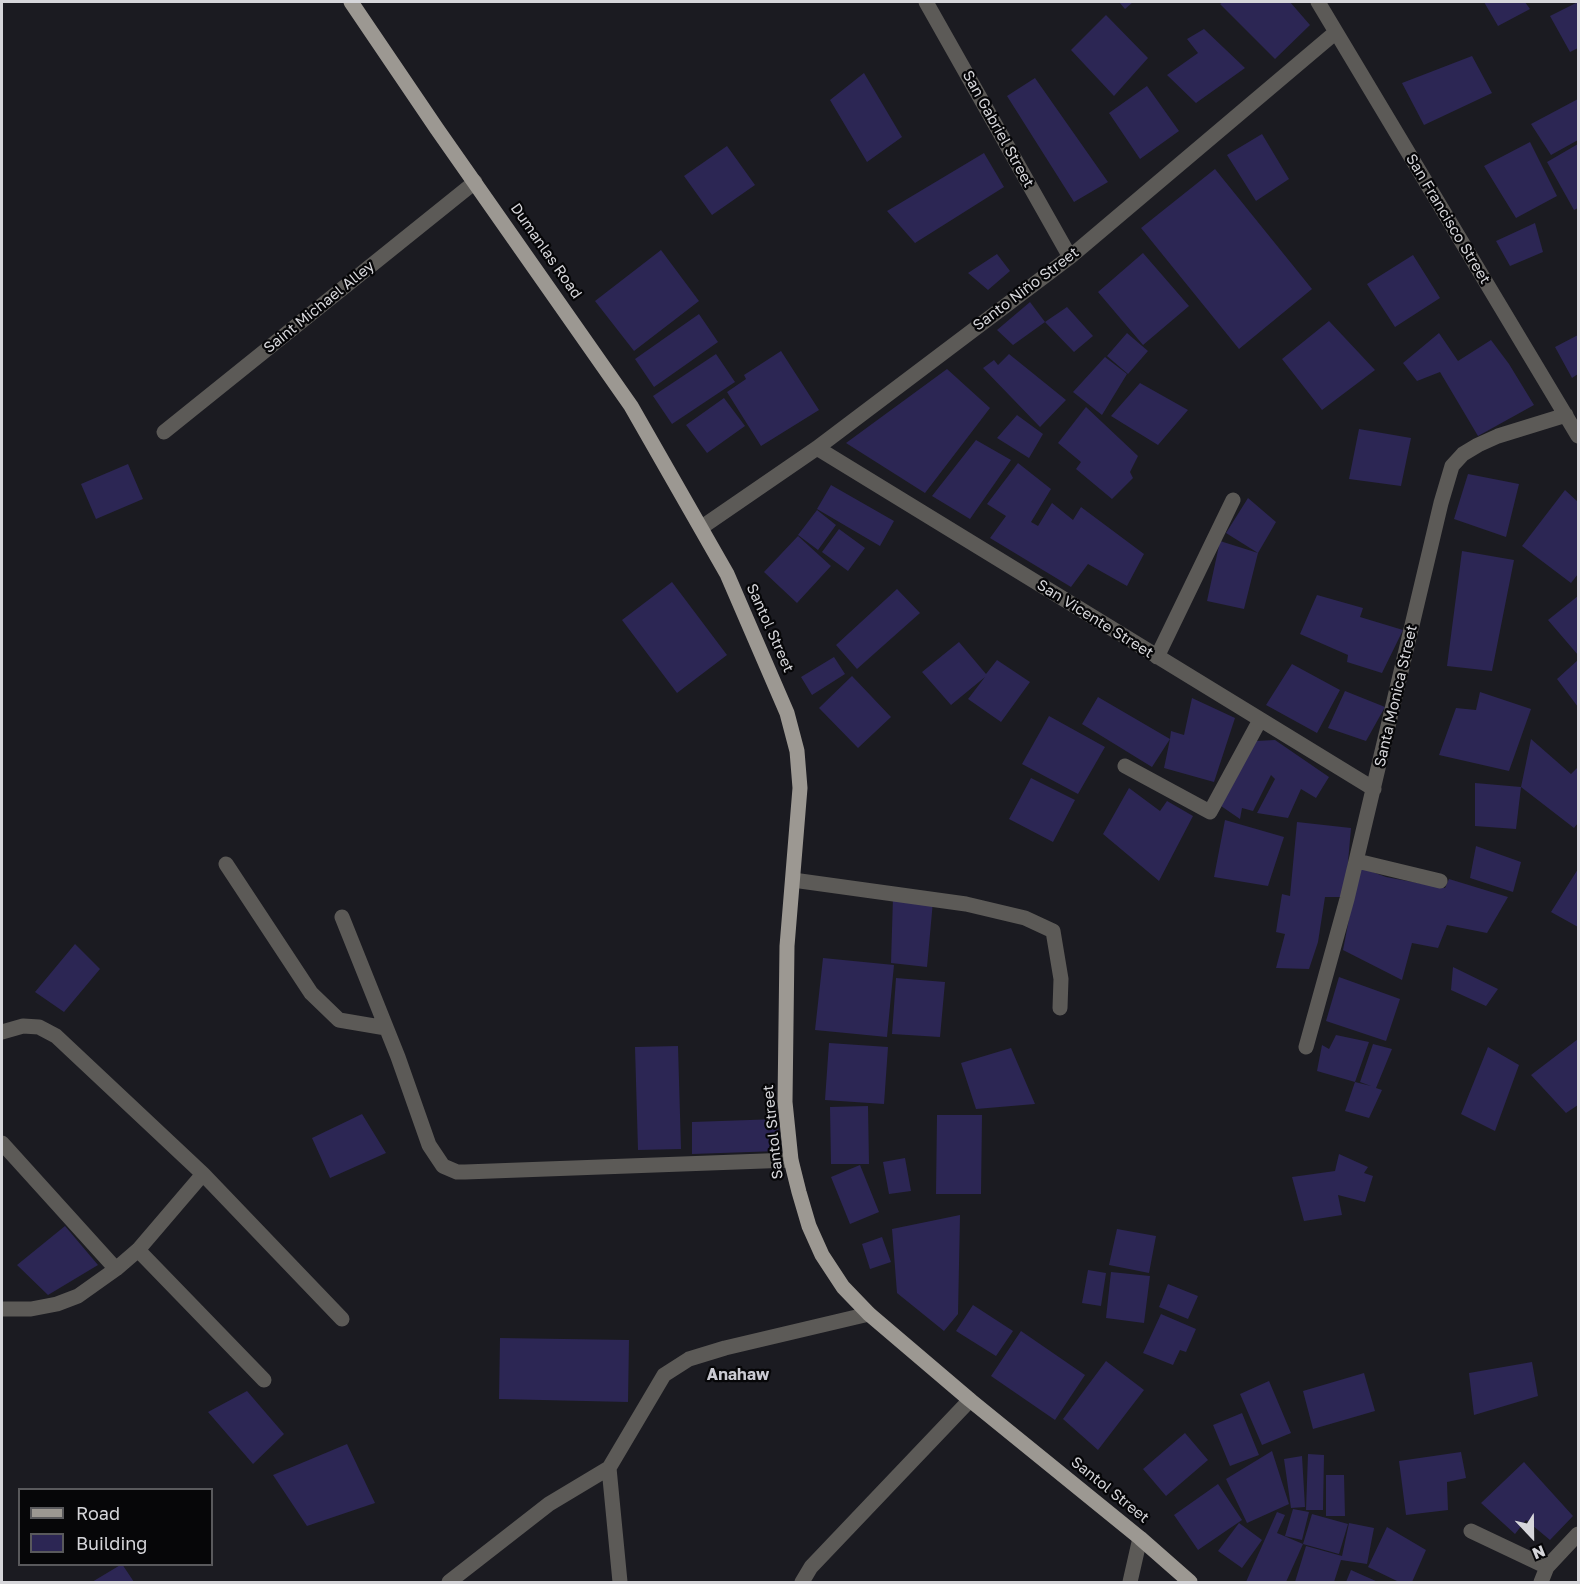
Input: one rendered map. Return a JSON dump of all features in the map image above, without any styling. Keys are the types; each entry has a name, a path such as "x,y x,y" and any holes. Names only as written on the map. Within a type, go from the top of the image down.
{"main road":[{"name":"Dumanlas Road","path":"351,2 631,406 702,527"},
{"name":"Santol Street","path":"702,527 727,574 788,713 797,751 800,788 787,946 784,1102 791,1160 809,1226 822,1256 843,1287 869,1314 1190,1582"}],"street":[{"name":"San Gabriel Street","path":"926,2 1070,257"},
{"name":"San Francisco Street","path":"1318,2 1578,436"},
{"name":"Santo Niño Street","path":"702,527 817,448 1070,257 1336,32"},
{"name":"Saint Michael Alley","path":"164,432 475,182"},
{"name":"Santa Monica Street","path":"1306,1047 1356,861 1441,503 1452,466 1463,454 1498,436 1566,415"},
{"name":"San Vicente Street","path":"817,448 1374,789"},
{"path":"1157,657 1233,500"},
{"path":"1125,766 1210,812 1260,720"},
{"path":"1356,861 1440,881"},
{"path":"226,864 311,993 339,1020 386,1028"},
{"path":"793,880 966,904 1025,918 1053,931 1062,979 1060,1008"},
{"path":"342,917 429,1146 442,1166 457,1172 791,1160"},
{"path":"2,1032 22,1026 39,1027 56,1036 203,1174 342,1319"},
{"path":"2,1143 116,1269"},
{"path":"3,1307 31,1309 78,1296 138,1250 203,1174"},
{"path":"138,1250 264,1380"},
{"path":"449,1582 549,1504 609,1468 664,1375 689,1359 725,1348 869,1314"},
{"path":"802,1582 811,1567 970,1400"},
{"path":"609,1468 621,1582"},
{"path":"1471,1531 1547,1567"},
{"path":"1540,1582 1547,1567 1578,1534"},
{"path":"1130,1582 1140,1538"}],"building":[{"path":"1119,2 1133,2 1125,9"},
{"path":"1223,2 1290,2 1310,25 1275,59 1220,4"},
{"path":"1484,2 1525,2 1530,9 1498,26"},
{"path":"1578,2 1578,48 1570,52 1550,16"},
{"path":"1106,15 1148,58 1114,96 1071,50"},
{"path":"1204,29 1245,68 1196,103 1167,75 1198,53 1187,39"},
{"path":"1472,56 1492,93 1424,125 1402,83"},
{"path":"864,73 902,137 867,162 830,100"},
{"path":"1035,78 1108,182 1074,202 1007,96"},
{"path":"1147,86 1179,131 1140,159 1109,113"},
{"path":"1578,99 1578,140 1551,155 1531,124"},
{"path":"1262,134 1289,179 1256,201 1227,155"},
{"path":"1530,142 1557,196 1516,218 1484,166"},
{"path":"1578,144 1578,208 1574,210 1547,162"},
{"path":"727,146 755,185 712,215 684,176"},
{"path":"984,153 1004,187 915,243 887,211"},
{"path":"1215,169 1312,289 1239,349 1141,228"},
{"path":"1535,223 1543,252 1510,266 1496,241"},
{"path":"661,250 699,301 634,351 595,301"},
{"path":"1143,253 1189,306 1143,345 1098,292"},
{"path":"997,254 1010,271 988,290 968,273"},
{"path":"1413,255 1440,298 1395,327 1367,284"},
{"path":"1030,302 1045,322 1013,345 997,330"},
{"path":"1067,307 1093,336 1074,352 1045,322"},
{"path":"699,314 718,342 654,387 635,359"},
{"path":"1329,321 1375,370 1322,410 1282,359"},
{"path":"1127,333 1148,351 1128,374 1107,356"},
{"path":"1439,333 1458,361 1491,340 1534,405 1478,436 1440,372 1417,381 1403,363"},
{"path":"1578,335 1578,374 1572,378 1555,347"},
{"path":"781,351 819,410 761,446 727,392 746,379 744,375"},
{"path":"716,354 735,382 672,424 653,396"},
{"path":"1009,354 1066,400 1040,427 983,368 994,360 998,365"},
{"path":"1105,357 1127,374 1102,415 1073,392"},
{"path":"947,369 990,408 925,493 846,443"},
{"path":"1140,383 1188,410 1158,445 1111,416"},
{"path":"724,398 745,426 707,453 686,425"},
{"path":"1086,407 1138,456 1130,472 1133,478 1112,499 1076,469 1081,462 1058,443"},
{"path":"1017,415 1043,434 1029,458 997,438"},
{"path":"1359,429 1411,438 1401,486 1349,479"},
{"path":"976,440 1011,460 970,519 932,496"},
{"path":"1018,463 1051,489 1031,522 1038,526 1052,503 1073,520 1081,507 1144,554 1127,586 1088,564 1071,587 990,538 1006,516 987,504"},
{"path":"128,464 143,499 96,519 81,484"},
{"path":"1468,474 1519,484 1506,537 1454,519"},
{"path":"831,485 894,521 880,546 817,509"},
{"path":"1565,490 1578,502 1578,574 1571,583 1522,546"},
{"path":"1248,498 1276,522 1258,553 1226,533"},
{"path":"817,510 836,525 818,550 798,535"},
{"path":"839,529 865,548 848,571 822,552"},
{"path":"798,536 831,566 797,603 764,572"},
{"path":"1220,541 1258,553 1244,609 1207,601"},
{"path":"1462,551 1514,560 1492,671 1447,666"},
{"path":"672,582 727,655 677,693 622,620"},
{"path":"897,589 920,613 857,669 836,645"},
{"path":"1317,595 1363,608 1360,617 1403,630 1382,673 1347,662 1348,655 1300,634"},
{"path":"1578,596 1578,655 1548,620"},
{"path":"959,642 986,674 997,660 1030,682 1001,722 968,699 985,677 951,705 922,672"},
{"path":"834,657 845,674 812,695 801,677"},
{"path":"1578,660 1578,707 1557,679"},
{"path":"1292,664 1340,690 1317,733 1266,705"},
{"path":"852,676 891,717 858,748 819,708"},
{"path":"1345,691 1385,707 1366,741 1328,728"},
{"path":"1480,692 1531,709 1509,771 1439,755 1456,708 1476,710"},
{"path":"1098,697 1170,739 1152,767 1082,724"},
{"path":"1192,698 1235,718 1214,782 1164,768 1171,731 1184,735"},
{"path":"1049,716 1105,747 1078,794 1022,764"},
{"path":"1531,739 1571,774 1578,767 1578,823 1574,828 1521,787"},
{"path":"1275,740 1329,777 1316,798 1301,789 1288,818 1257,813 1275,779 1271,775 1253,811 1242,808 1240,819 1221,806 1256,741"},
{"path":"1031,778 1075,800 1053,842 1009,819"},
{"path":"1475,783 1521,787 1516,829 1475,826"},
{"path":"1129,788 1160,811 1167,801 1193,816 1159,881 1103,834"},
{"path":"1225,820 1284,837 1268,886 1214,877"},
{"path":"1297,822 1351,828 1345,897 1325,897 1318,942 1309,969 1276,968 1285,934 1276,932 1282,894 1290,896"},
{"path":"1476,846 1521,862 1513,892 1470,878"},
{"path":"1359,867 1386,877 1445,888 1449,879 1508,897 1487,933 1447,925 1438,948 1412,943 1402,980 1343,950"},
{"path":"1578,869 1578,927 1551,912"},
{"path":"893,897 933,901 927,967 891,963"},
{"path":"75,944 100,969 64,1012 35,992"},
{"path":"823,958 894,965 887,1037 815,1030"},
{"path":"1453,967 1498,989 1486,1006 1451,990"},
{"path":"1339,977 1400,999 1386,1041 1326,1021"},
{"path":"896,978 945,982 940,1037 892,1034"},
{"path":"1336,1035 1369,1042 1355,1082 1317,1071 1322,1045 1329,1049"},
{"path":"1578,1039 1578,1105 1566,1113 1531,1075"},
{"path":"829,1043 888,1047 884,1104 825,1100"},
{"path":"1373,1044 1392,1049 1376,1088 1382,1090 1369,1118 1345,1111 1355,1082 1371,1086 1360,1082"},
{"path":"678,1046 681,1149 638,1150 635,1047"},
{"path":"1488,1047 1519,1065 1495,1131 1461,1114"},
{"path":"1011,1048 1035,1104 976,1109 961,1063"},
{"path":"868,1106 869,1164 831,1164 830,1107"},
{"path":"362,1114 386,1153 330,1178 312,1138"},
{"path":"937,1115 982,1115 981,1194 936,1194"},
{"path":"778,1119 779,1151 692,1154 692,1122"},
{"path":"1339,1154 1368,1167 1364,1173 1373,1176 1365,1202 1338,1195 1342,1215 1304,1221 1292,1177 1335,1171"},
{"path":"905,1158 911,1191 889,1194 883,1162"},
{"path":"860,1165 879,1212 850,1224 831,1177"},
{"path":"960,1215 958,1314 944,1331 897,1293 892,1229"},
{"path":"65,1226 98,1265 48,1295 17,1265"},
{"path":"1117,1229 1156,1236 1149,1273 1109,1265"},
{"path":"882,1237 891,1262 870,1269 862,1244"},
{"path":"1088,1270 1106,1273 1101,1306 1082,1303"},
{"path":"1111,1272 1150,1276 1144,1323 1106,1318"},
{"path":"1168,1284 1198,1296 1188,1319 1159,1307"},
{"path":"973,1305 1013,1331 996,1356 956,1331"},
{"path":"1161,1314 1196,1329 1186,1352 1180,1350 1173,1365 1143,1353"},
{"path":"1021,1331 1085,1375 1055,1420 991,1376"},
{"path":"500,1338 629,1340 628,1402 499,1399"},
{"path":"1106,1361 1144,1390 1098,1450 1063,1419"},
{"path":"1532,1362 1538,1396 1474,1415 1469,1373"},
{"path":"1364,1373 1375,1411 1313,1429 1303,1391"},
{"path":"1269,1381 1291,1433 1262,1445 1240,1394"},
{"path":"247,1391 284,1434 253,1464 208,1412"},
{"path":"1242,1413 1259,1455 1230,1466 1213,1425"},
{"path":"1185,1433 1208,1460 1166,1496 1143,1469"},
{"path":"347,1444 375,1503 307,1526 273,1475"},
{"path":"1272,1451 1289,1504 1247,1523 1226,1479"},
{"path":"1461,1452 1466,1478 1447,1482 1448,1510 1406,1515 1399,1461"},
{"path":"1308,1454 1324,1455 1323,1510 1306,1510"},
{"path":"1302,1456 1305,1507 1291,1508 1284,1459"},
{"path":"1524,1462 1573,1516 1550,1540 1526,1520 1515,1534 1481,1503"},
{"path":"1326,1475 1344,1475 1345,1516 1326,1516"},
{"path":"1218,1484 1242,1520 1198,1550 1174,1515"},
{"path":"1293,1509 1309,1512 1302,1540 1285,1536"},
{"path":"1277,1512 1285,1515 1277,1533 1303,1544 1286,1582 1246,1582"},
{"path":"1312,1514 1348,1524 1339,1554 1303,1544"},
{"path":"1239,1523 1262,1540 1242,1568 1218,1551"},
{"path":"1349,1523 1374,1528 1367,1564 1341,1560 1334,1582 1295,1582 1306,1546 1342,1556"},
{"path":"1387,1527 1426,1550 1412,1582 1399,1582 1368,1567"},
{"path":"119,1566 123,1566 134,1582 92,1582"},
{"path":"1351,1570 1378,1582 1346,1582"}],"district":[{"name":"Anahaw","path":"738,1375"}]}
